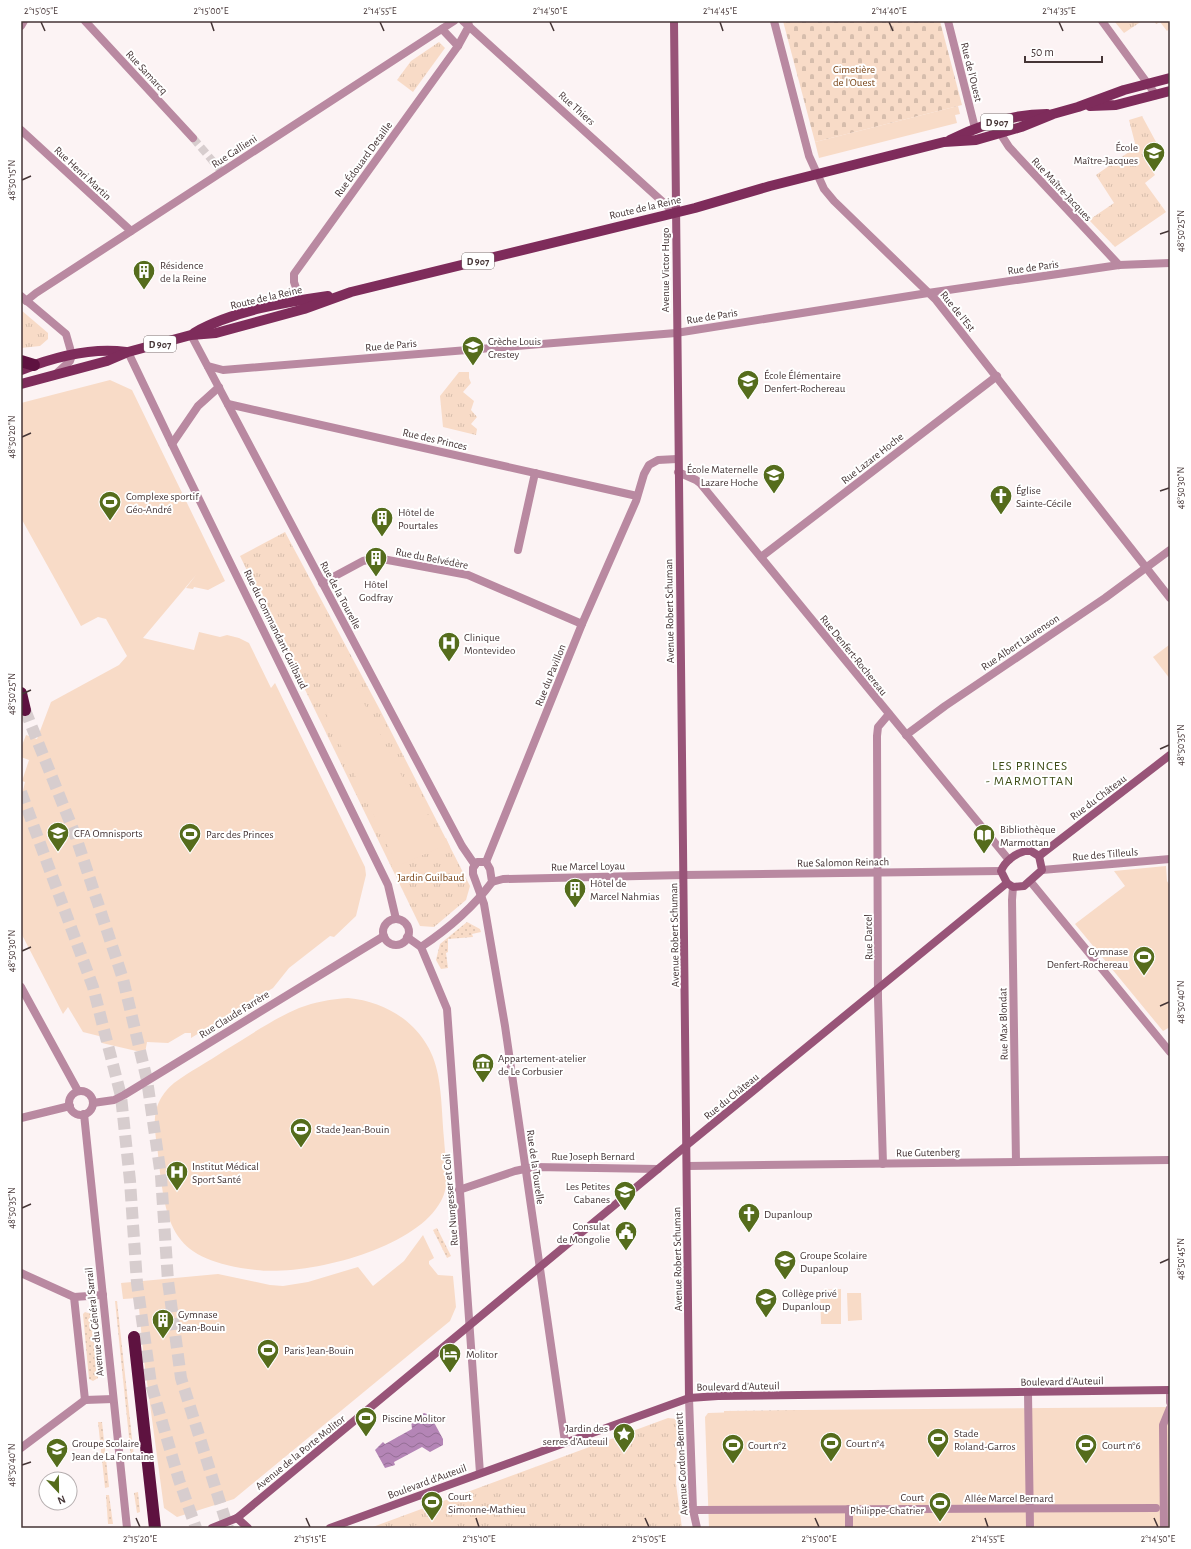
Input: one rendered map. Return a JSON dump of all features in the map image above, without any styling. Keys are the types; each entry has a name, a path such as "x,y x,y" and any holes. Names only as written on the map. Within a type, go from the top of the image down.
{"highway":[{"path":"21,361 34,364"},
{"path":"21,693 23,706"},
{"path":"134,1336 155,1528"}],"main road":[{"name":"Route de la Reine","path":"944,142 976,140 1021,127 1053,114 1170,78"},
{"name":"Route de la Reine","path":"1078,107 1116,105 1170,91"},
{"name":"Route de la Reine","path":"128,352 191,335 216,333 302,305 351,292 676,213 816,174 944,142 975,128 997,122 1029,114 1053,114"},
{"path":"21,370 34,364 96,350 128,352"},
{"path":"21,384 57,373 107,361 128,352"}],"street":[{"path":"21,26 24,21"},
{"name":"Rue Samarcq","path":"85,21 193,138"},
{"name":"Rue Gallieni","path":"24,298 36,293 454,21"},
{"name":"Avenue Victor Hugo","path":"674,21 678,472"},
{"name":"Rue de l'Est","path":"774,21 809,156 824,189 834,201 928,292 997,376 1170,598"},
{"name":"Rue de l'Ouest","path":"948,21 975,128"},
{"path":"1102,21 1156,95"},
{"name":"Rue Thiers","path":"467,23 676,213"},
{"name":"Rue Édouard Detaille","path":"302,305 294,282 294,274 458,46 467,23"},
{"path":"442,29 458,46"},
{"name":"Rue Maître-Jacques","path":"997,122 1000,133 1009,147 1119,265"},
{"name":"Rue Henri Martin","path":"21,130 131,231"},
{"name":"Rue de Paris","path":"208,366 229,369 676,333 928,292 1119,265 1170,263"},
{"path":"24,298 66,334 72,355 70,361 57,373"},
{"name":"Rue de la Tourelle","path":"191,335 462,846 475,865 473,874 482,895 505,1026 565,1442"},
{"name":"Rue du Commandant Guilbaud","path":"128,352 388,885 396,919 404,922 406,925 408,929 407,937"},
{"name":"Rue Lazare Hoche","path":"761,558 997,376"},
{"path":"172,444 198,406 219,387"},
{"name":"Rue des Princes","path":"228,404 637,496"},
{"name":"Rue du Pavillon","path":"486,862 582,624 637,496 644,474 649,465 658,460 678,459"},
{"name":"Rue Denfert-Rochereau","path":"678,472 700,483 1009,860"},
{"name":"Avenue Robert Schuman","path":"678,472 684,875 689,1398"},
{"path":"518,550 535,473"},
{"name":"Rue Albert Laurenson","path":"906,735 945,706 1101,601 1170,550"},
{"name":"Rue du Belvédère","path":"322,583 363,561 376,558 468,575 582,624"},
{"name":"Rue Darcel","path":"883,1164 878,989 877,736 878,727 889,714"},
{"name":"Rue du Château","path":"1039,856 1170,755"},
{"path":"1025,851 1031,851 1039,856 1042,870 1030,881 1019,887 1010,885 1001,871 1009,860 1018,853 1025,851"},
{"name":"Rue des Tilleuls","path":"1042,870 1170,859"},
{"path":"396,919 385,924 384,936 389,942 397,944 405,941 407,937 421,947 469,910 492,882 490,869 486,862 477,862 475,865"},
{"name":"Rue Salomon Reinach","path":"684,875 1001,871"},
{"name":"Rue Marcel Loyau","path":"492,882 503,879 684,875"},
{"path":"1030,881 1170,1052"},
{"name":"Rue du Château","path":"470,1327 687,1145 878,989 1010,885"},
{"name":"Rue Max Blondat","path":"1010,885 1016,1162"},
{"name":"Rue Claude Farrère","path":"93,1103 114,1100 124,1095 384,936"},
{"name":"Rue Nungesser et Coli","path":"421,947 448,1009 459,1190 480,1473"},
{"path":"21,987 78,1091"},
{"path":"78,1091 89,1093 93,1103 89,1112 84,1114 74,1112 70,1106 72,1096 78,1091"},
{"path":"21,1118 70,1106"},
{"name":"Avenue du Général Sarrail","path":"84,1114 127,1528"},
{"name":"Rue Gutenberg","path":"687,1166 1170,1160"},
{"name":"Rue Joseph Bernard","path":"459,1190 525,1169 658,1169"},
{"path":"21,1273 74,1297 103,1295"},
{"name":"Avenue du Général Sarrail","path":"74,1297 85,1400"},
{"name":"Avenue de la Porte Molitor","path":"237,1518 470,1327"},
{"path":"1170,1390 1170,1402"},
{"name":"Boulevard d'Auteuil","path":"330,1528 689,1398 718,1396 1170,1390"},
{"path":"1028,1393 1030,1528"},
{"name":"Avenue Gordon-Bennett","path":"689,1398 693,1510 697,1528"},
{"path":"21,1448 85,1400 113,1399"},
{"path":"1164,1528 1163,1425 1170,1408"},
{"name":"Allée Marcel Bernard","path":"693,1510 1156,1508"},
{"path":"849,1509 849,1528"},
{"path":"212,1528 237,1518"},
{"path":"237,1518 237,1528"},
{"path":"237,1518 248,1528"}],"green space":[{"name":"Cimetière de l'Ouest","path":"783,21 940,21 962,105 815,142"},
{"path":"1114,21 1142,21 1124,33"},
{"path":"1154,21 1170,21 1170,28 1167,31 1160,22 1156,24"},
{"path":"439,42 445,48 413,92 397,80 411,61"},
{"path":"958,106 960,114 955,115 957,123 819,158 815,142"},
{"path":"1142,116 1162,153 1147,163 1155,175 1145,183 1166,212 1115,247 1089,220 1114,203 1096,175 1136,147 1129,120"},
{"path":"21,310 48,333 48,339 40,346 21,348"},
{"path":"459,372 469,372 471,383 463,392 474,401 471,410 477,417 471,424 477,429 476,435 443,427 440,396"},
{"name":"Parc des Princes","path":"110,380 132,390 225,581 208,590 194,587 193,589 186,588 196,575 143,638 194,650 199,632 220,637 227,635 239,638 249,643 271,688 275,683 365,867 366,875 356,916 334,937 330,936 289,968 273,988 191,1038 191,1033 185,1033 168,1043 147,1042 145,1053 102,1043 103,1037 83,1032 68,1007 63,1014 21,933 21,799 25,782 22,781 29,760 21,757 21,748 26,735 37,739 51,702 119,665 127,656 106,619 98,617 81,626 21,518 21,403"},
{"name":"Jardin Guilbaud","path":"285,532 379,708 470,886 466,900 434,927 420,926 240,556"},
{"path":"1169,645 1170,646 1170,679 1153,657"},
{"path":"355,686 408,788 413,787 440,838 446,838 450,847 439,848 402,864 397,875 391,866 393,857 321,703"},
{"name":"Gymnase Denfert-Rochereau","path":"1166,866 1167,881 1170,886 1170,1027 1163,1031 1075,924 1125,886 1114,871"},
{"path":"467,922 480,929 481,932 472,934 473,937 448,939 448,952 446,953 448,968 441,969 436,960 440,944"},
{"name":"Stade Jean-Bouin","path":"348,998 380,1005 394,1012 418,1032 434,1059 440,1091 447,1171 446,1187 441,1201 428,1218 408,1233 384,1246 358,1256 330,1264 302,1269 277,1271 256,1270 228,1265 206,1258 190,1249 178,1237 170,1221 161,1180 155,1134 155,1120 157,1106 164,1093 170,1086 180,1079 280,1017 311,1004"},
{"path":"437,1228 451,1256 447,1258 433,1230"},
{"name":"Paris Jean-Bouin","path":"423,1235 434,1258 429,1261 429,1264 438,1275 453,1276 456,1307 450,1321 234,1499 177,1517 164,1508 144,1360 138,1298 123,1299 121,1283 218,1274 270,1285 283,1286 308,1282 358,1267 373,1286 404,1261"},
{"path":"841,1289 841,1324 821,1324 820,1290"},
{"path":"847,1293 861,1293 862,1320 848,1321"},
{"path":"115,1301 117,1301 134,1457 131,1457"},
{"path":"85,1312 91,1314 98,1378 93,1381 89,1379 83,1314"},
{"name":"Stade Roland-Garros","path":"1170,1407 1170,1528 709,1528 705,1417 708,1413 802,1410"},
{"path":"802,1410 802,1413 724,1414 724,1411"},
{"name":"Jardin des serres d’Auteuil","path":"668,1418 677,1419 676,1484 682,1528 370,1528"},
{"path":"98,1422 102,1422 109,1487 105,1488"},
{"path":"138,1492 140,1512 137,1513 134,1493"},
{"path":"106,1495 109,1495 113,1524 108,1524"},
{"name":"Court Simonne-Mathieu","path":"438,1517 443,1528 408,1528"}],"water":[{"path":"424,1413 430,1415 443,1439 443,1445 430,1452 422,1447 394,1462 395,1465 385,1468 375,1450 383,1442 385,1444 412,1429 411,1420"}],"tunnel":[{"path":"193,138 222,172"},
{"path":"25,710 76,837 123,979 147,1080 161,1176 168,1281 181,1378 228,1528"},
{"path":"21,792 93,987 121,1096 130,1181 137,1283 151,1384 179,1480 196,1528"}],"place":[{"name":"École Maître-Jacques","path":"1154,172"},
{"name":"Résidence de la Reine","path":"144,290"},
{"name":"Crèche Louis Crestey","path":"473,366"},
{"name":"École Élémentaire Denfert-Rochereau","path":"748,400"},
{"name":"École Maternelle Lazare Hoche","path":"774,494"},
{"name":"Église Sainte-Cécile","path":"1001,516"},
{"name":"Complexe sportif Géo-André","path":"110,522"},
{"name":"Hôtel de Pourtales","path":"382,538"},
{"name":"Hôtel Godfray","path":"376,578"},
{"name":"Clinique Montevideo","path":"449,662"},
{"name":"CFA Omnisports","path":"58,852"},
{"name":"Parc des Princes","path":"190,854"},
{"name":"Bibliothèque Marmottan","path":"984,854"},
{"name":"Hôtel de Marcel Nahmias","path":"575,908"},
{"name":"Gymnase Denfert-Rochereau","path":"1144,976"},
{"name":"Appartement-atelier de Le Corbusier","path":"483,1084"},
{"name":"Stade Jean-Bouin","path":"301,1148"},
{"name":"Institut Médical Sport Santé","path":"177,1192"},
{"name":"Les Petites Cabanes","path":"625,1212"},
{"name":"Dupanloup","path":"749,1234"},
{"name":"Consulat de Mongolie","path":"626,1252"},
{"name":"Groupe Scolaire Dupanloup","path":"785,1280"},
{"name":"Collège privé Dupanloup","path":"766,1318"},
{"name":"Gymnase Jean-Bouin","path":"163,1340"},
{"name":"Paris Jean-Bouin","path":"268,1370"},
{"name":"Molitor","path":"450,1374"},
{"name":"Piscine Molitor","path":"366,1438"},
{"name":"Jardin des serres d’Auteuil","path":"624,1454"},
{"name":"Stade Roland-Garros","path":"938,1458"},
{"name":"Court n°4","path":"831,1462"},
{"name":"Court n°2","path":"733,1464"},
{"name":"Court n°6","path":"1086,1464"},
{"name":"Groupe Scolaire Jean de La Fontaine","path":"57,1468"},
{"name":"Court Simonne-Mathieu","path":"432,1522"},
{"name":"Court Philippe-Chatrier","path":"940,1522"}],"district":[{"name":"LES PRINCES - MARMOTTAN","path":"1030,772"}]}
